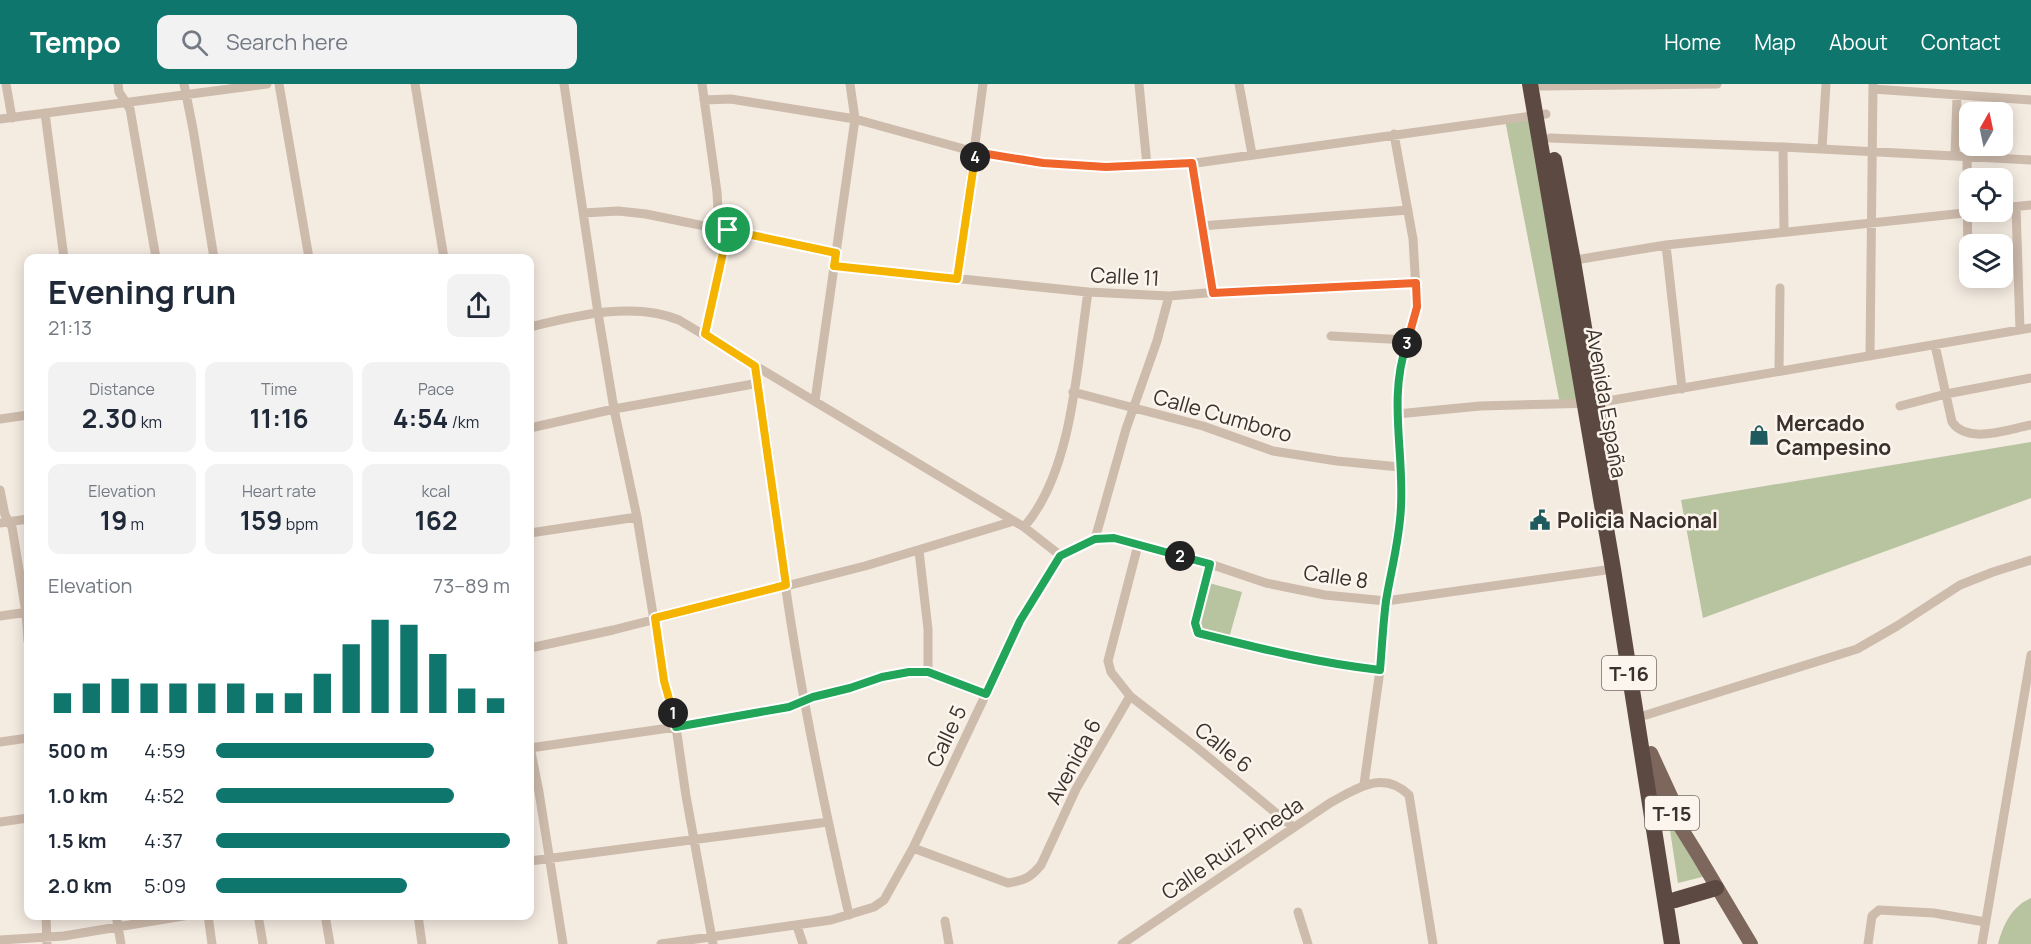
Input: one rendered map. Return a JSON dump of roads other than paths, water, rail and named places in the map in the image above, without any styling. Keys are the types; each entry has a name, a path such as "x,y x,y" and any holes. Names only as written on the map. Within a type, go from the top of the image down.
{"highway":[{"name":"Avenida España","path":"1538,85 1540,115 1646,715 1683,944"},
{"name":"Avenida España","path":"1540,115 1550,138 1567,262"},
{"name":"Avenida España","path":"1590,403 1612,569 1672,944"},
{"path":"1675,900 1716,888"}],"main road":[{"name":"T-16","path":"1651,753 1696,852"},
{"name":"T-15","path":"1645,776 1658,791 1696,852"},
{"path":"1696,852 1751,944"}],"street":[{"path":"6,84 12,118"},
{"path":"118,84 119,92 130,109 155,254"},
{"path":"0,119 125,102 185,89 267,84"},
{"path":"279,84 308,254"},
{"path":"415,84 443,254"},
{"path":"564,84 614,410 655,618 664,681 676,727 712,941"},
{"path":"702,84 723,230 705,334"},
{"path":"815,400 855,119 850,84"},
{"path":"957,279 983,84"},
{"path":"1139,84 1147,165"},
{"path":"1239,84 1252,154"},
{"path":"1538,85 1717,84"},
{"path":"1822,149 1826,84"},
{"path":"1870,356 1873,87 1957,96 2031,100"},
{"path":"185,89 213,254"},
{"path":"1955,156 1957,96"},
{"path":"704,100 731,99 855,119 975,152 1043,163 1106,167 1192,163 1540,115"},
{"path":"45,113 63,254"},
{"path":"1394,134 1413,239 1417,307 1400,363 1397,414 1401,507 1386,601 1380,670 1364,784 1399,785 1408,795 1433,944"},
{"path":"1550,138 2031,160"},
{"path":"1783,147 1784,232"},
{"path":"1967,157 1968,168"},
{"path":"1192,163 1213,293"},
{"path":"2013,207 2031,205"},
{"path":"2016,207 2020,330"},
{"path":"1201,226 1408,210"},
{"path":"583,213 618,211 646,214 836,253"},
{"path":"1567,262 1666,245 1959,213"},
{"path":"1666,245 1682,389"},
{"name":"Calle 11","path":"834,266 1088,292 1169,296 1416,283"},
{"path":"1779,370 1780,288"},
{"path":"1024,527 1037,512 1052,482 1064,446 1088,292"},
{"path":"534,326 598,313 641,311 663,313 705,334 788,387 815,400 1024,527 1060,556 1095,539 1169,296"},
{"path":"1397,414 1480,406 1590,403 2031,328"},
{"path":"1331,336 1408,340"},
{"path":"1935,345 1952,422 1957,429 1974,435 2031,425"},
{"path":"755,366 805,700 828,822 849,915"},
{"path":"1900,406 1946,394 2031,378"},
{"path":"534,427 759,383"},
{"name":"Calle Cumboro","path":"1073,392 1203,426 1273,451 1337,461 1400,467"},
{"path":"0,419 24,416"},
{"path":"0,490 5,515 4,522"},
{"path":"534,532 636,517"},
{"path":"4,522 24,520"},
{"path":"534,647 612,630 919,551 1014,521"},
{"path":"4,522 12,527 24,595"},
{"name":"Calle 8","path":"1095,539 1114,538 1210,564 1266,583 1325,595 1386,601 1612,569"},
{"path":"1130,696 1111,672 1108,661 1138,545"},
{"path":"919,551 928,629 928,672"},
{"name":"Calle 5","path":"661,944 712,941 797,926 849,915 874,907 884,900 913,848 1020,621 1060,556"},
{"path":"1646,715 1857,649 1960,585 2031,560"},
{"path":"1210,564 1195,623 1198,633 1277,653 1380,670"},
{"path":"0,616 24,612"},
{"path":"1982,944 2031,655"},
{"path":"534,746 676,727 789,707 882,677 909,672 928,672 986,694"},
{"name":"Calle 6","path":"1130,696 1293,827"},
{"name":"Avenida 6","path":"913,848 1008,883 1024,880 1033,874 1041,865 1076,789 1130,696"},
{"path":"0,742 24,739"},
{"path":"534,768 551,858 563,944"},
{"name":"Calle Ruiz Pineda","path":"1122,944 1293,827 1364,784"},
{"path":"0,822 24,819"},
{"path":"534,860 828,822"},
{"path":"1868,944 1872,916 1879,910 1934,913 1985,922"},
{"path":"1298,912 1308,944"},
{"path":"46,920 47,940"},
{"path":"117,920 121,944"},
{"path":"0,940 47,940 156,920"},
{"path":"209,920 212,944"},
{"path":"259,920 263,944"},
{"path":"326,920 330,944"},
{"path":"419,920 422,944"},
{"path":"945,921 949,944"},
{"path":"797,926 803,944"}],"place":[{"name":"Mercado Campesino","path":"1759,435"},
{"name":"Policia Nacional","path":"1540,520"}]}
